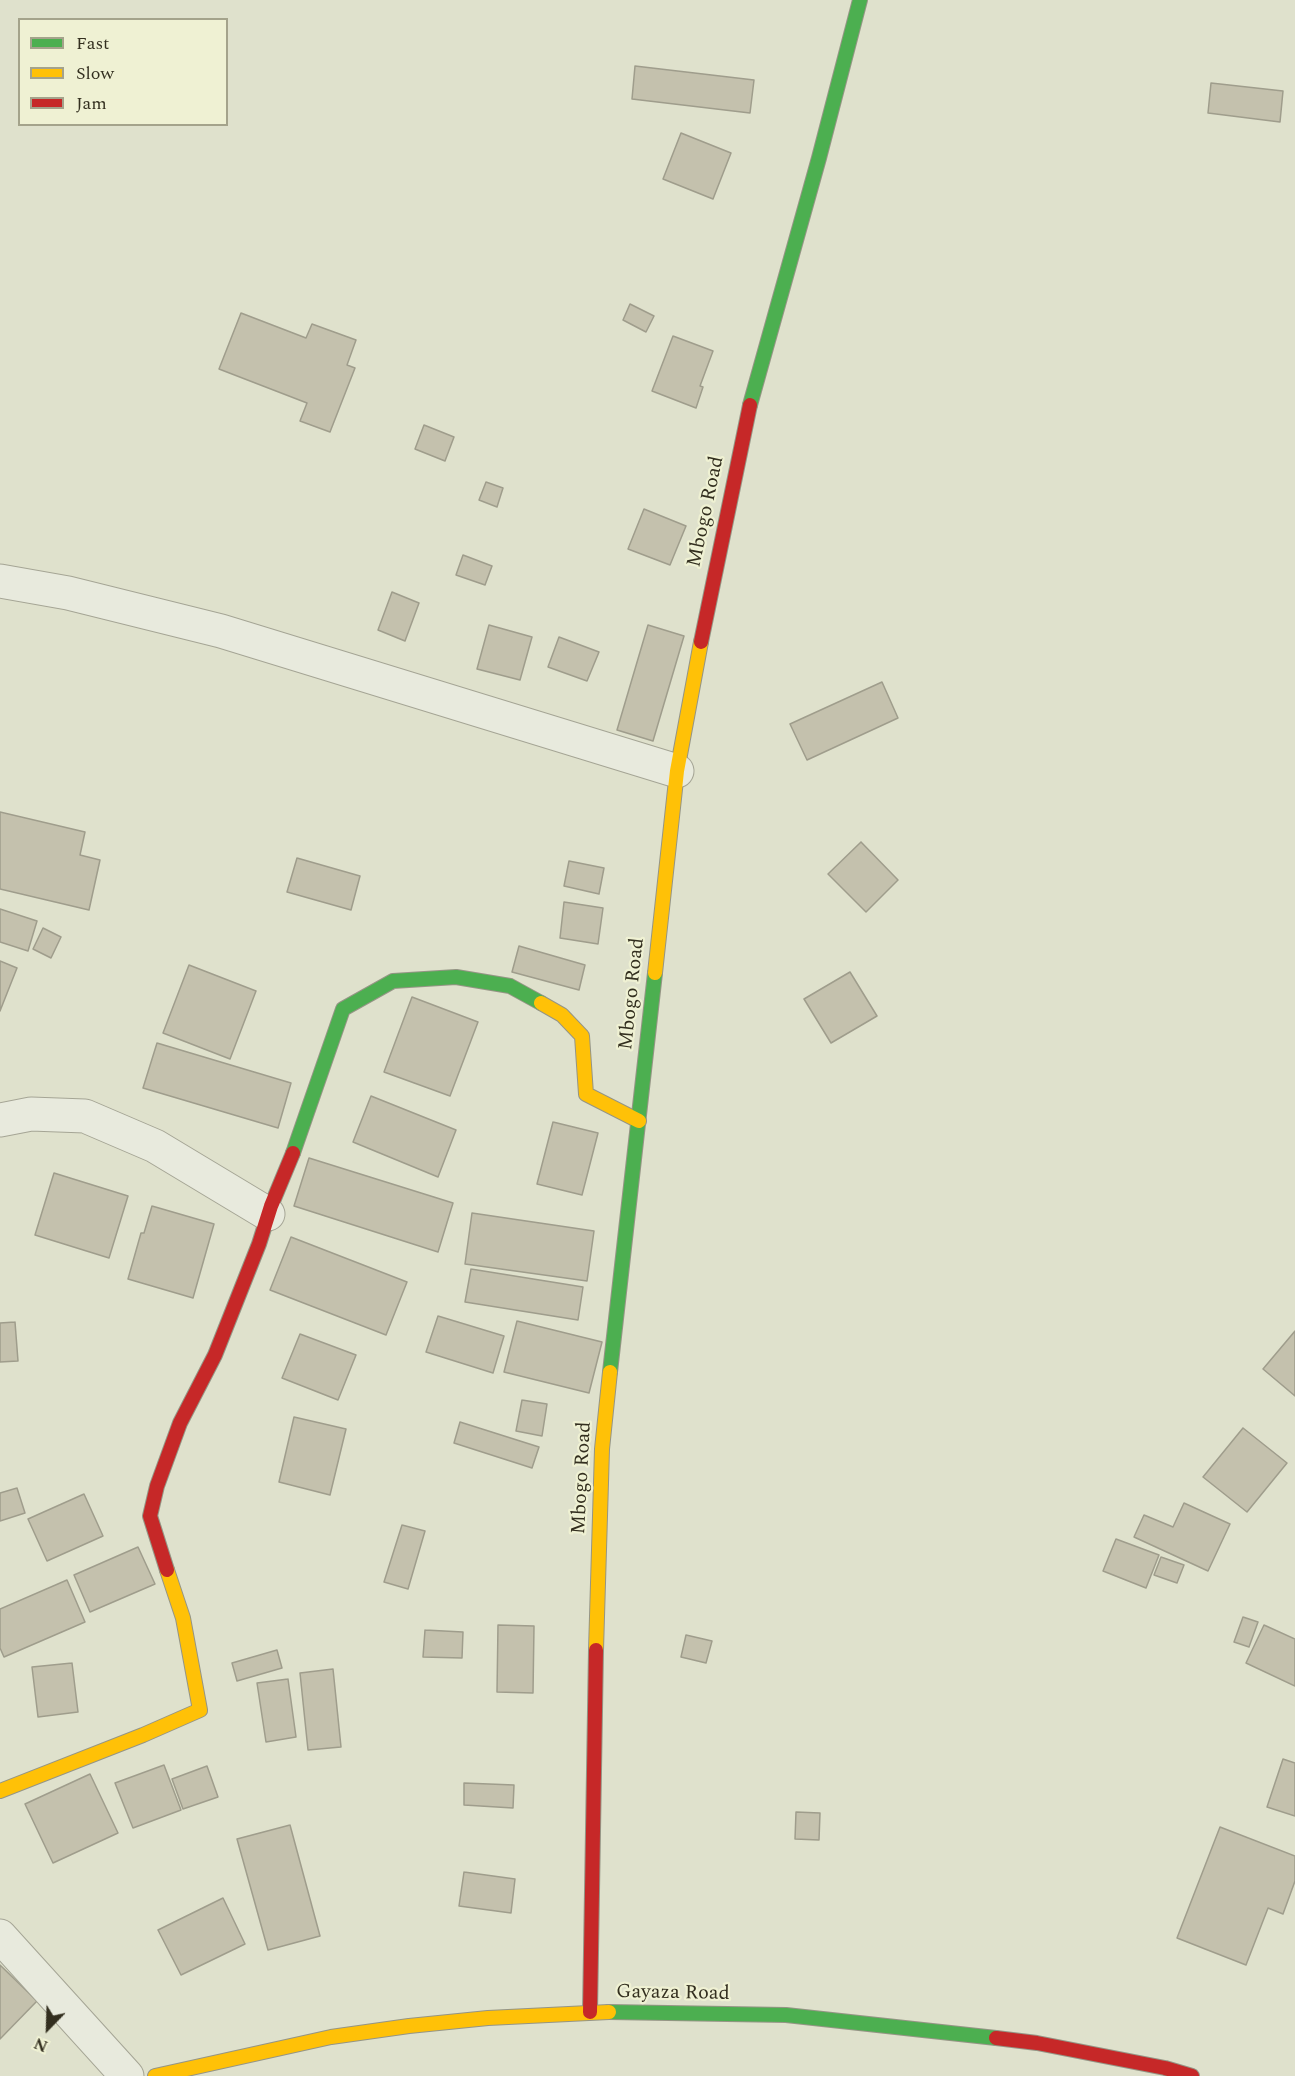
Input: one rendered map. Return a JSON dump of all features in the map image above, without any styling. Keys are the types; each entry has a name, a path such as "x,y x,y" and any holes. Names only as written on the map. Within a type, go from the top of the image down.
{"main road":[{"name":"Mbogo Road","path":"590,2012 593,1747 602,1449 677,771 718,554 754,385 819,158 860,0"},
{"path":"0,1791 200,1710 183,1618 150,1516 157,1486 180,1423 215,1355 259,1244 268,1214 298,1142 343,1009 393,981 456,978 510,987 562,1015 582,1036 586,1094 639,1121"},
{"name":"Gayaza Road","path":"155,2076 331,2037 488,2018 590,2012 797,2017 1037,2043 1165,2068 1192,2076"}],"street":[{"path":"0,581 68,593 221,631 677,771"},
{"path":"0,1120 30,1114 85,1116 155,1146 268,1214"},
{"path":"0,1936 128,2076"}],"building":[{"path":"635,66 754,80 750,113 632,99"},
{"path":"1211,83 1283,91 1280,122 1208,113"},
{"path":"681,133 731,153 713,199 663,179"},
{"path":"630,304 654,316 646,332 623,320"},
{"path":"241,313 306,338 312,324 356,340 347,365 355,368 330,432 300,421 307,403 219,369"},
{"path":"673,336 713,351 700,386 703,387 696,408 652,391"},
{"path":"424,425 454,437 445,461 415,449"},
{"path":"486,482 503,488 497,507 479,500"},
{"path":"644,509 686,526 670,565 628,549"},
{"path":"463,555 492,566 485,585 456,575"},
{"path":"392,592 419,603 405,641 378,630"},
{"path":"489,625 532,637 520,680 477,669"},
{"path":"648,625 684,636 653,741 617,730"},
{"path":"559,637 599,652 587,681 548,667"},
{"path":"882,682 898,718 807,760 790,724"},
{"path":"0,812 85,832 80,855 100,860 89,910 0,889"},
{"path":"861,842 898,880 866,912 828,874"},
{"path":"297,858 360,876 351,910 287,892"},
{"path":"569,861 604,868 599,894 564,886"},
{"path":"564,902 603,908 598,944 560,938"},
{"path":"0,909 37,921 28,951 0,942"},
{"path":"43,928 61,937 51,958 33,949"},
{"path":"519,946 585,965 579,990 512,972"},
{"path":"0,961 17,968 0,1011"},
{"path":"189,965 256,991 230,1059 163,1033"},
{"path":"850,972 877,1016 831,1043 804,999"},
{"path":"412,997 478,1022 450,1096 384,1072"},
{"path":"157,1043 291,1083 278,1128 143,1088"},
{"path":"371,1096 456,1130 438,1177 353,1142"},
{"path":"553,1122 598,1133 582,1195 537,1184"},
{"path":"309,1158 453,1203 438,1252 294,1206"},
{"path":"54,1173 128,1196 109,1258 35,1235"},
{"path":"152,1206 214,1224 193,1298 128,1279 141,1233 144,1233"},
{"path":"472,1213 594,1231 587,1281 465,1264"},
{"path":"291,1237 407,1282 386,1335 270,1290"},
{"path":"471,1269 583,1287 578,1320 465,1302"},
{"path":"438,1316 504,1336 493,1373 426,1352"},
{"path":"517,1321 602,1342 589,1393 504,1372"},
{"path":"15,1322 18,1361 0,1362 0,1323"},
{"path":"1295,1331 1295,1396 1263,1369"},
{"path":"300,1334 356,1355 338,1400 282,1378"},
{"path":"522,1400 547,1404 542,1436 516,1431"},
{"path":"294,1417 346,1429 330,1495 279,1482"},
{"path":"460,1422 539,1447 532,1468 454,1443"},
{"path":"1243,1428 1287,1463 1247,1512 1203,1477"},
{"path":"17,1488 25,1513 0,1521 0,1493"},
{"path":"84,1494 103,1536 47,1561 28,1519"},
{"path":"1184,1503 1230,1524 1208,1571 1134,1537 1144,1515 1173,1527"},
{"path":"402,1525 425,1531 408,1589 384,1582"},
{"path":"1116,1539 1159,1555 1146,1588 1103,1571"},
{"path":"138,1547 155,1584 90,1612 74,1575"},
{"path":"1161,1557 1184,1565 1177,1583 1154,1575"},
{"path":"67,1580 85,1622 4,1657 0,1648 0,1609"},
{"path":"1243,1617 1258,1622 1249,1647 1234,1642"},
{"path":"498,1625 534,1626 533,1693 497,1692"},
{"path":"1264,1625 1295,1639 1295,1686 1246,1663"},
{"path":"425,1630 463,1632 462,1658 423,1657"},
{"path":"686,1635 712,1641 706,1663 681,1657"},
{"path":"277,1650 282,1668 237,1681 232,1663"},
{"path":"72,1663 78,1712 38,1717 32,1667"},
{"path":"333,1669 341,1747 308,1750 300,1673"},
{"path":"288,1679 296,1737 266,1742 257,1683"},
{"path":"1283,1759 1295,1763 1295,1816 1267,1807"},
{"path":"164,1765 181,1810 133,1828 115,1783"},
{"path":"207,1766 218,1797 183,1809 172,1779"},
{"path":"90,1774 118,1833 53,1863 25,1804"},
{"path":"464,1783 514,1785 513,1808 464,1805"},
{"path":"796,1812 820,1813 819,1840 795,1839"},
{"path":"290,1825 320,1936 268,1950 237,1839"},
{"path":"1220,1827 1295,1856 1295,1881 1283,1914 1268,1908 1246,1965 1177,1938"},
{"path":"464,1872 515,1879 511,1913 459,1906"},
{"path":"223,1898 245,1944 181,1975 158,1930"},
{"path":"0,1965 37,2001 0,2039"}],"traffic: fast":[{"path":"750,405 819,158 860,0"},
{"path":"610,1372 655,973"},
{"path":"293,1153 343,1009 393,981 456,977 510,986 541,1003"},
{"path":"609,2012 786,2015 996,2038"}],"traffic: slow":[{"path":"655,973 677,771 701,642"},
{"path":"541,1003 562,1015 582,1036 586,1094 639,1121"},
{"path":"596,1650 602,1449 610,1372"},
{"path":"0,1791 200,1710 183,1618 167,1570"},
{"path":"155,2076 331,2037 409,2026 488,2018 609,2012"}],"traffic: jam":[{"path":"701,642 750,405"},
{"path":"167,1570 150,1516 157,1486 180,1423 215,1355 293,1153"},
{"path":"590,2012 596,1650"},
{"path":"996,2038 1037,2043 1165,2068 1192,2076"}]}
